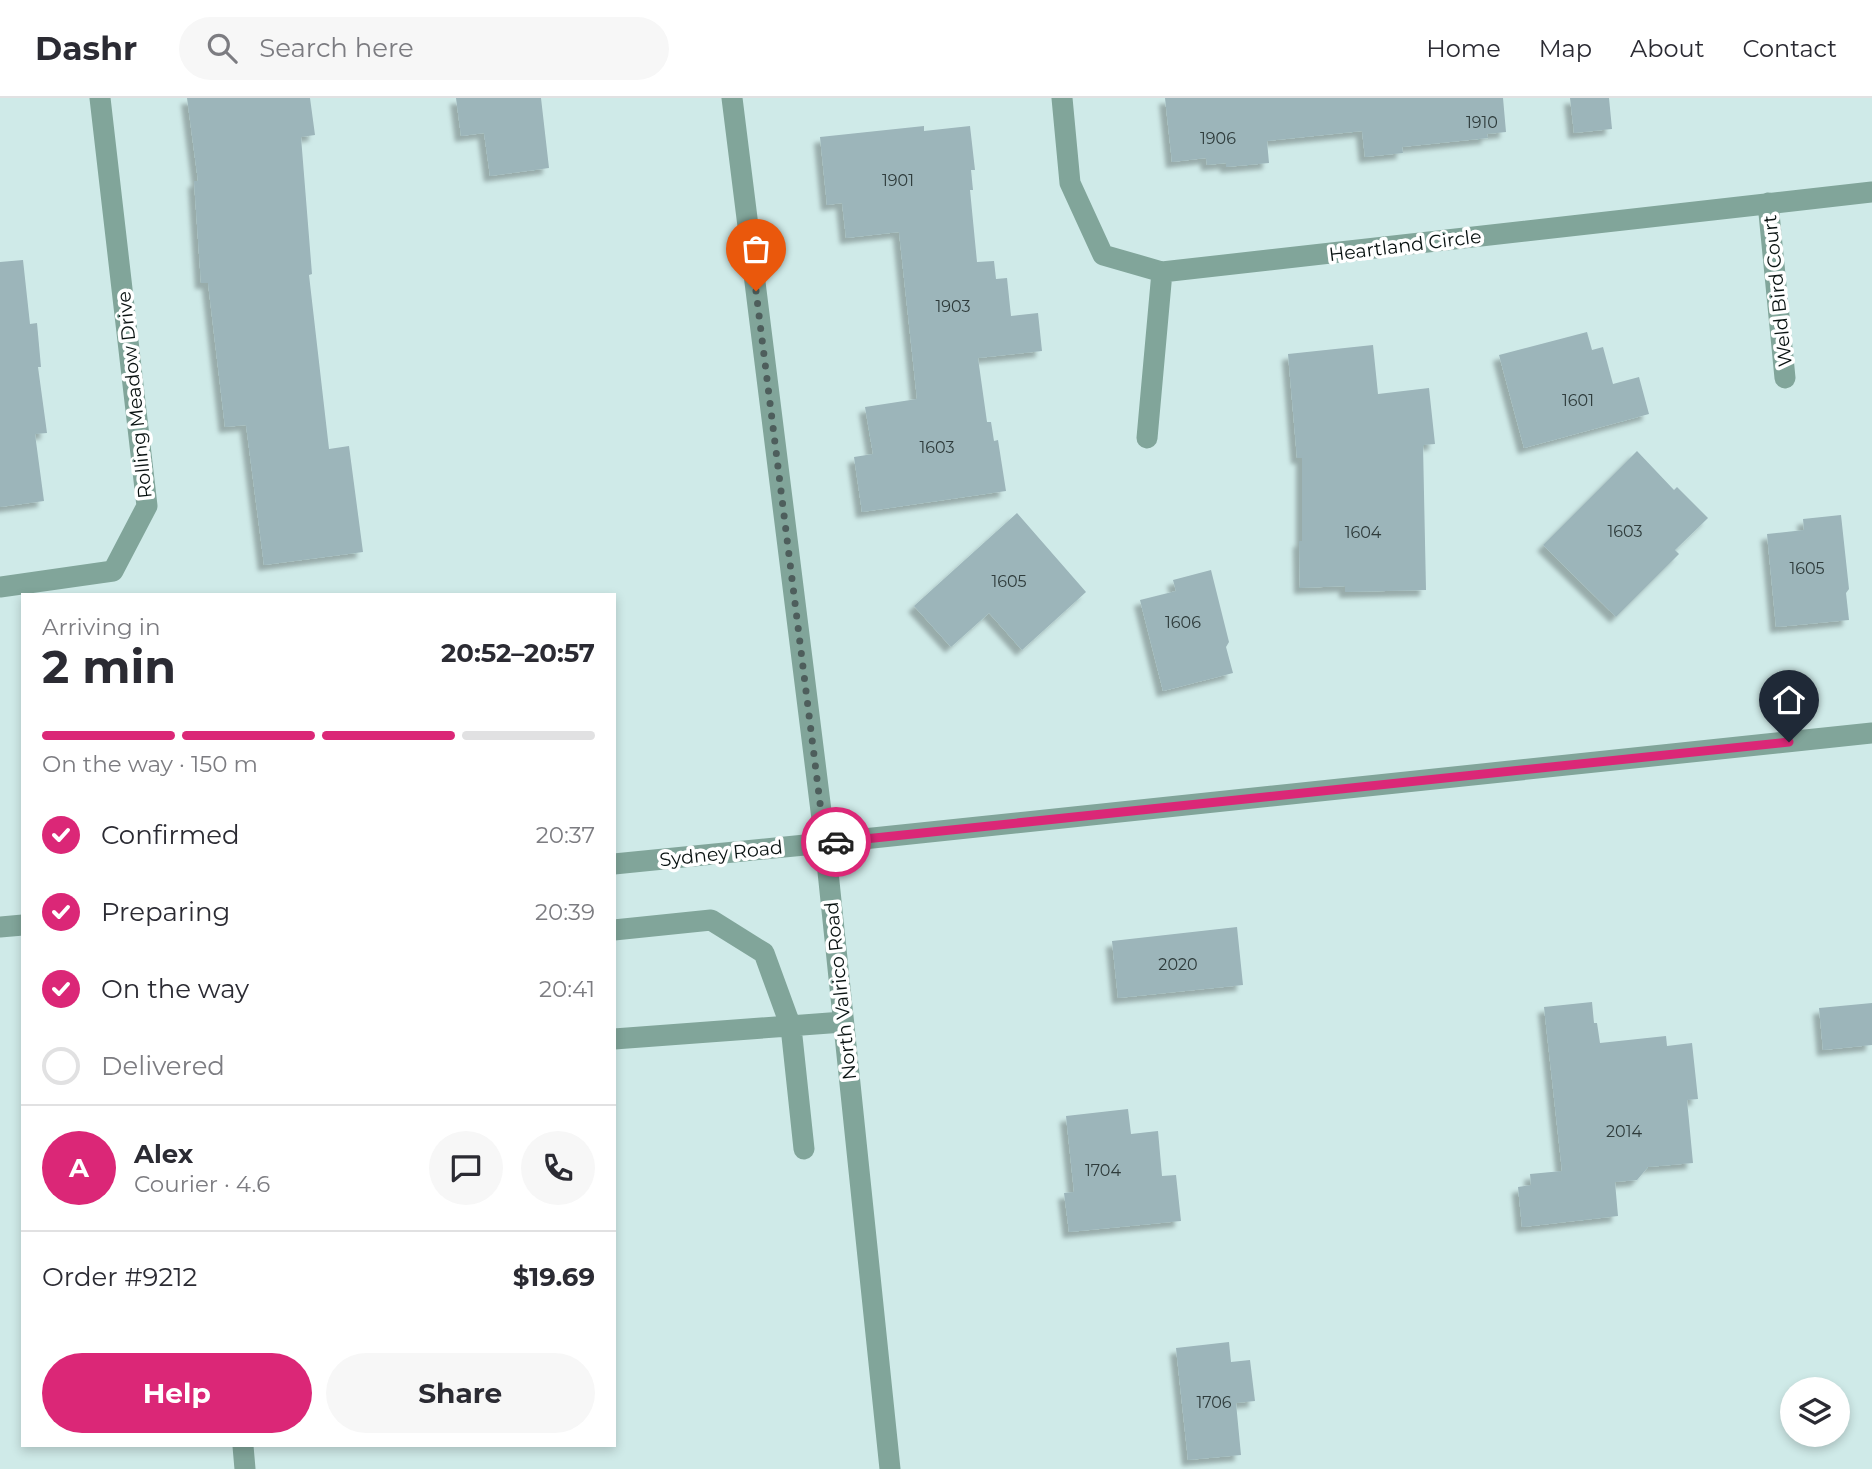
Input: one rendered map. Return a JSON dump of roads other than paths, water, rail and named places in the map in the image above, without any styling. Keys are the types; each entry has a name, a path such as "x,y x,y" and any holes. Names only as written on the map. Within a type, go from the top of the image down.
{"street":[{"name":"Rolling Meadow Drive","path":"0,587 113,571 147,506 100,98"},
{"name":"North Valrico Road","path":"732,98 825,843 890,1469"},
{"name":"Heartland Circle","path":"1062,98 1070,183 1103,256 1162,272 1872,192"},
{"name":"Weld Bird Court","path":"1768,203 1785,378"},
{"path":"1147,438 1162,272"},
{"name":"Sydney Road","path":"616,864 1872,733"},
{"path":"616,930 711,920 764,953 791,1027 804,1149"},
{"path":"0,927 21,925"},
{"path":"616,1039 844,1022"},
{"path":"243,1447 245,1469"}]}
